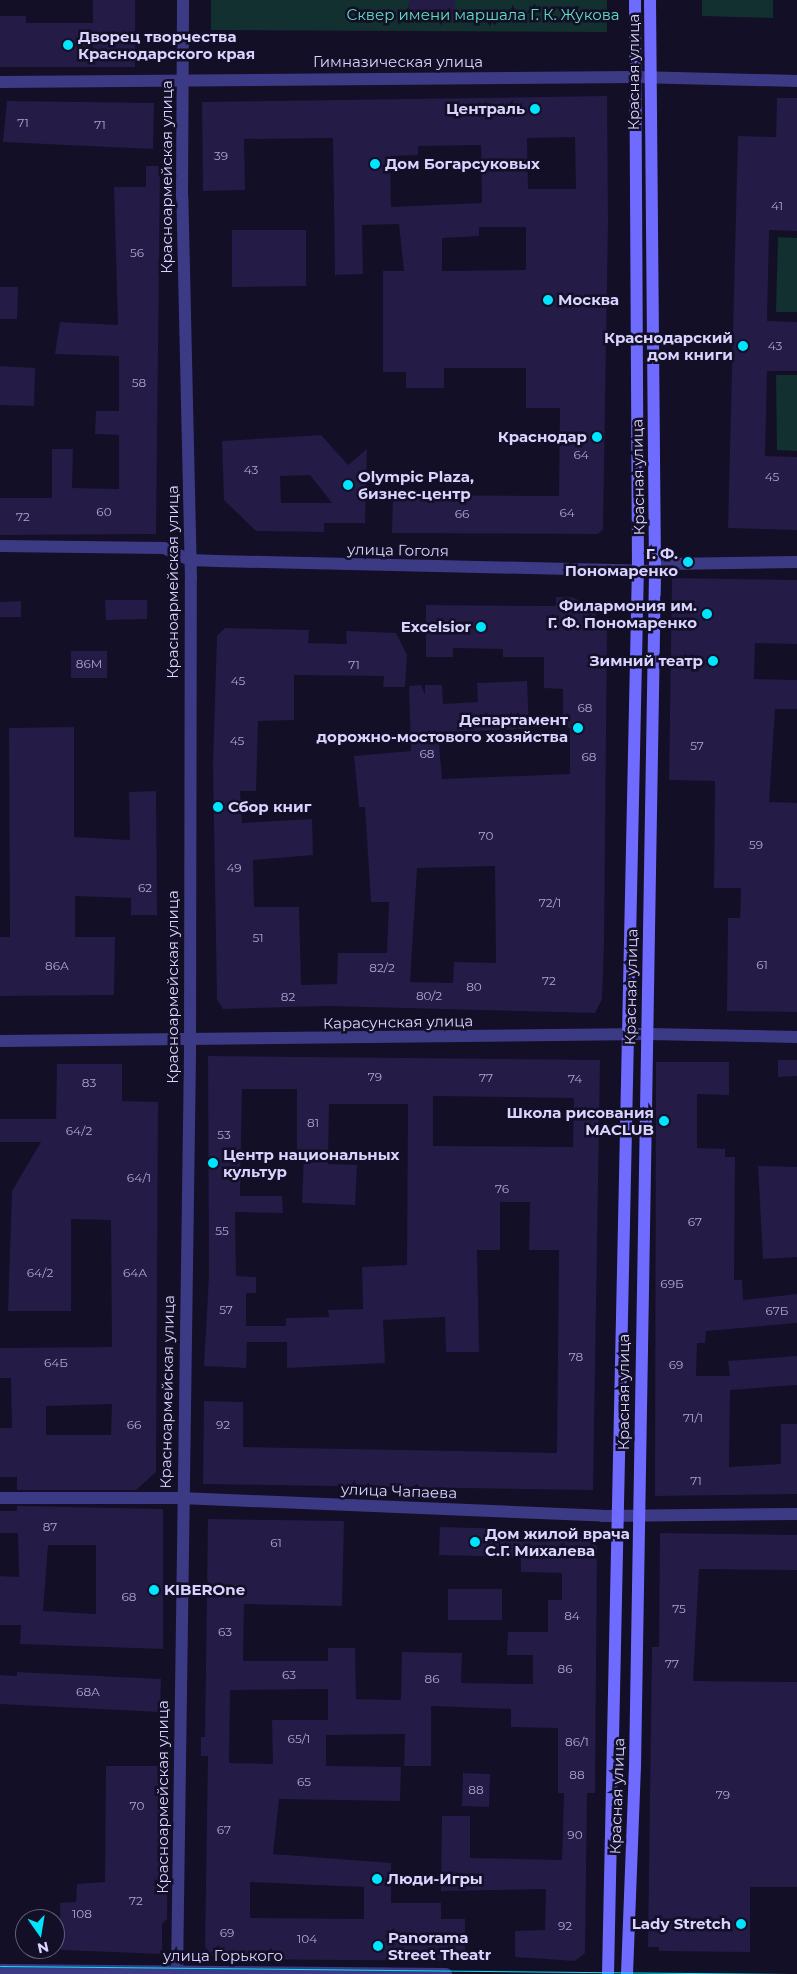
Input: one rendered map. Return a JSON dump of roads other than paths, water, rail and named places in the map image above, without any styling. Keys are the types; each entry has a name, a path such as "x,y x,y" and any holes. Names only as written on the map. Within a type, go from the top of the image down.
{"main road":[{"name":"Красная улица","path":"608,1974 638,571 636,0"},
{"name":"Красная улица","path":"627,1974 639,1517 655,571 650,0"}],"street":[{"name":"Красноармейская улица","path":"177,1973 181,1498 189,1042 190,560 183,0"},
{"name":"Гимназическая улица","path":"0,82 636,77 797,81"},
{"name":"улица Гоголя","path":"0,546 164,548 190,560 638,571 655,571 668,564 797,562"},
{"name":"Карасунская улица","path":"0,1041 189,1042 629,1034 797,1037"},
{"name":"улица Чапаева","path":"0,1498 181,1498 639,1517 797,1514"},
{"name":"улица Горького","path":"0,1970 446,1974"}],"tram line":[{"path":"0,1966 797,1974"},
{"path":"0,1974 37,1974"}],"place":[{"name":"Дворец творчества Краснодарского края","path":"68,45"},
{"name":"Централь","path":"535,109"},
{"name":"Дом Богарсуковых","path":"375,164"},
{"name":"Москва","path":"548,300"},
{"name":"Краснодарский дом книги","path":"743,346"},
{"name":"Краснодар","path":"597,437"},
{"name":"Olympic Plaza, бизнес-центр","path":"348,485"},
{"name":"Г. Ф. Пономаренко","path":"688,562"},
{"name":"Филармония им. Г. Ф. Пономаренко","path":"707,614"},
{"name":"Excelsior","path":"481,627"},
{"name":"Зимний театр","path":"713,661"},
{"name":"Департамент дорожно-мостового хозяйства","path":"578,728"},
{"name":"Сбор книг","path":"218,807"},
{"name":"Школа рисования MACLUB","path":"664,1121"},
{"name":"Центр национальных культур","path":"213,1163"},
{"name":"Дом жилой врача С.Г. Михалева","path":"475,1542"},
{"name":"KIBEROne","path":"154,1590"},
{"name":"Люди-Игры","path":"377,1879"},
{"name":"Lady Stretch","path":"741,1924"},
{"name":"Panorama Street Theatr","path":"378,1946"}],"park label":[{"name":"Сквер имени маршала Г. К. Жукова","path":"483,15"}]}
